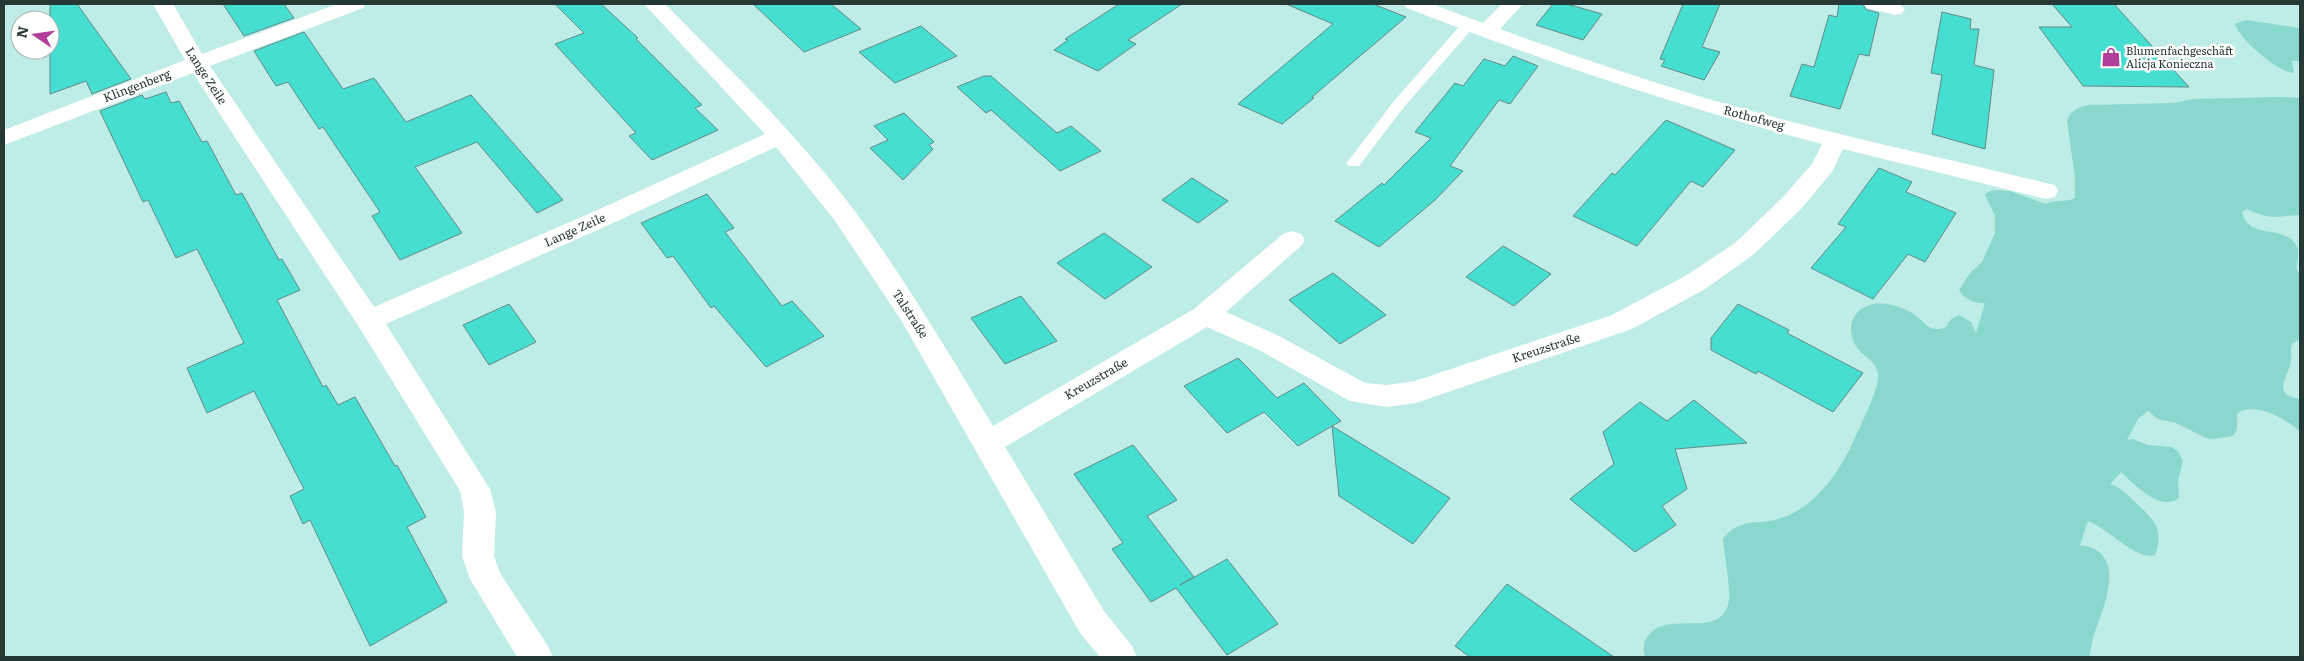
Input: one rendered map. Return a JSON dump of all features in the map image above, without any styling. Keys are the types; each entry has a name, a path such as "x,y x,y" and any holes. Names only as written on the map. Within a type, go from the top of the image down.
{"street":[{"name":"Lange Zeile","path":"162,4 197,63 369,320 475,488 480,512 478,556 486,579 536,657"},
{"name":"Klingenberg","path":"4,138 356,4"},
{"name":"Talstraße","path":"654,4 780,136 844,215 911,313 1092,622 1120,657"},
{"name":"Rothofweg","path":"1414,4 1650,88 1836,139 2046,191"},
{"path":"1477,28 1514,4"},
{"path":"1874,4 1895,9"},
{"name":"Lange Zeile","path":"369,320 602,218 780,136"},
{"name":"Kreuzstraße","path":"1204,316 1220,320 1269,342 1351,390 1387,396 1416,392 1622,322 1696,282 1744,249 1792,203 1823,167 1836,139"},
{"name":"Kreuzstraße","path":"988,443 1204,316 1292,240"}],"lane":[{"path":"1354,164 1399,104 1477,28"}],"shaded area":[{"path":"2246,20 2300,28 2300,61 2292,61 2294,72 2285,71 2251,46 2238,31 2235,24"},
{"path":"2300,98 2300,215 2273,217 2247,209 2242,212 2246,221 2252,226 2285,235 2292,240 2298,250 2300,339 2292,344 2290,366 2283,389 2291,397 2300,399 2300,432 2279,417 2261,410 2252,409 2244,410 2237,414 2237,430 2233,436 2213,439 2206,438 2176,423 2158,419 2148,411 2138,419 2127,440 2133,439 2148,445 2171,447 2178,451 2183,461 2178,480 2179,498 2164,502 2156,499 2140,490 2121,472 2110,484 2126,494 2156,525 2159,538 2155,555 2147,556 2131,549 2088,521 2080,545 2095,549 2104,557 2108,567 2109,579 2104,606 2094,634 2089,657 1645,657 1645,641 1657,628 1668,624 1705,623 1716,620 1724,613 1729,601 1729,595 1723,539 1730,532 1744,524 1775,520 1796,512 1817,496 1842,463 1869,406 1878,379 1876,367 1859,350 1853,339 1851,324 1860,310 1874,304 1898,307 1913,314 1933,329 1946,327 1950,320 1959,315 1971,322 1976,333 1985,303 1977,303 1970,300 1959,290 1971,272 1982,262 1995,233 1995,216 1985,195 1994,190 2009,191 2046,204 2075,198 2075,178 2067,121 2072,112 2089,105 2174,103 2192,99"}],"building":[{"path":"50,4 77,4 131,79 92,94 86,81 50,94 50,60 60,60 60,10 50,10"},
{"path":"223,4 284,4 294,18 244,36"},
{"path":"555,4 601,4 638,38 636,39 702,105 695,108 718,130 652,160 629,136 636,133 555,44 584,33"},
{"path":"753,4 831,4 861,29 804,52"},
{"path":"1119,4 1182,4 1128,40 1136,44 1098,71 1054,50 1068,40 1065,39"},
{"path":"1286,4 1373,4 1406,17 1282,124 1238,104 1333,24"},
{"path":"1553,4 1567,4 1602,14 1583,40 1536,25"},
{"path":"1683,4 1720,4 1702,47 1720,52 1704,80 1661,66 1665,60 1660,59"},
{"path":"1839,4 1862,4 1867,10 1879,13 1869,56 1859,54 1840,109 1790,96 1802,64 1814,67 1829,15 1837,17"},
{"name":"Blumenfachgeschäft Alicja Konieczna","path":"2052,4 2114,4 2189,87 2083,86 2039,27 2072,27"},
{"path":"1942,12 1971,19 1970,29 1979,29 1974,65 1994,70 1985,149 1932,134 1942,75 1931,73"},
{"path":"921,26 957,56 895,83 859,52"},
{"path":"304,32 343,89 374,78 406,122 471,95 563,200 537,213 477,142 415,167 462,233 400,260 372,216 380,212 323,127 319,129 288,82 276,86 254,51"},
{"path":"1513,56 1538,66 1510,104 1499,100 1450,166 1463,171 1435,200 1379,247 1335,221 1382,183 1384,185 1431,138 1415,132 1455,83 1463,86 1484,59 1505,66"},
{"path":"984,76 991,76 1057,133 1071,126 1101,151 1060,171 991,110 986,113 957,87"},
{"path":"166,92 171,103 179,101 202,142 207,141 236,195 242,193 279,260 282,259 300,290 277,300 323,387 326,385 338,405 355,397 395,466 397,465 426,517 407,527 447,602 370,646 310,520 303,524 290,496 304,489 254,391 207,413 187,368 244,343 197,249 176,258 148,200 143,202 100,111 142,95 145,99"},
{"path":"904,113 934,142 929,145 933,149 903,180 870,148 888,140 874,126"},
{"path":"1666,120 1735,150 1703,187 1691,181 1637,246 1573,216 1612,173 1615,175"},
{"path":"1879,168 1912,182 1906,192 1956,213 1925,262 1908,254 1873,299 1811,268 1846,227 1838,224"},
{"path":"1192,178 1228,201 1198,223 1162,200"},
{"path":"707,194 734,228 725,232 782,306 792,301 824,336 766,367 714,306 711,308 673,256 667,258 641,223"},
{"path":"1104,233 1152,267 1105,299 1057,263"},
{"path":"1503,246 1551,274 1514,306 1466,277"},
{"path":"1333,273 1386,315 1340,344 1289,300"},
{"path":"1021,296 1057,341 1005,364 971,318"},
{"path":"509,304 536,342 489,365 463,325"},
{"path":"1738,304 1789,330 1787,333 1863,373 1833,412 1758,371 1756,374 1711,350 1711,338"},
{"path":"1238,358 1277,398 1304,383 1341,421 1298,446 1264,412 1227,433 1184,386"},
{"path":"1694,400 1747,443 1675,449 1687,489 1662,506 1676,525 1635,552 1570,499 1614,464 1603,432 1640,402 1667,421"},
{"path":"1332,426 1450,498 1413,544 1339,496"},
{"path":"1133,445 1177,500 1147,516 1194,577 1180,585 1227,559 1278,624 1227,655 1176,588 1151,602 1112,549 1123,543 1074,474"},
{"path":"1507,584 1614,657 1470,657 1455,646"}],"place":[{"name":"Blumenfachgeschäft Alicja Konieczna","path":"2111,57"}]}
